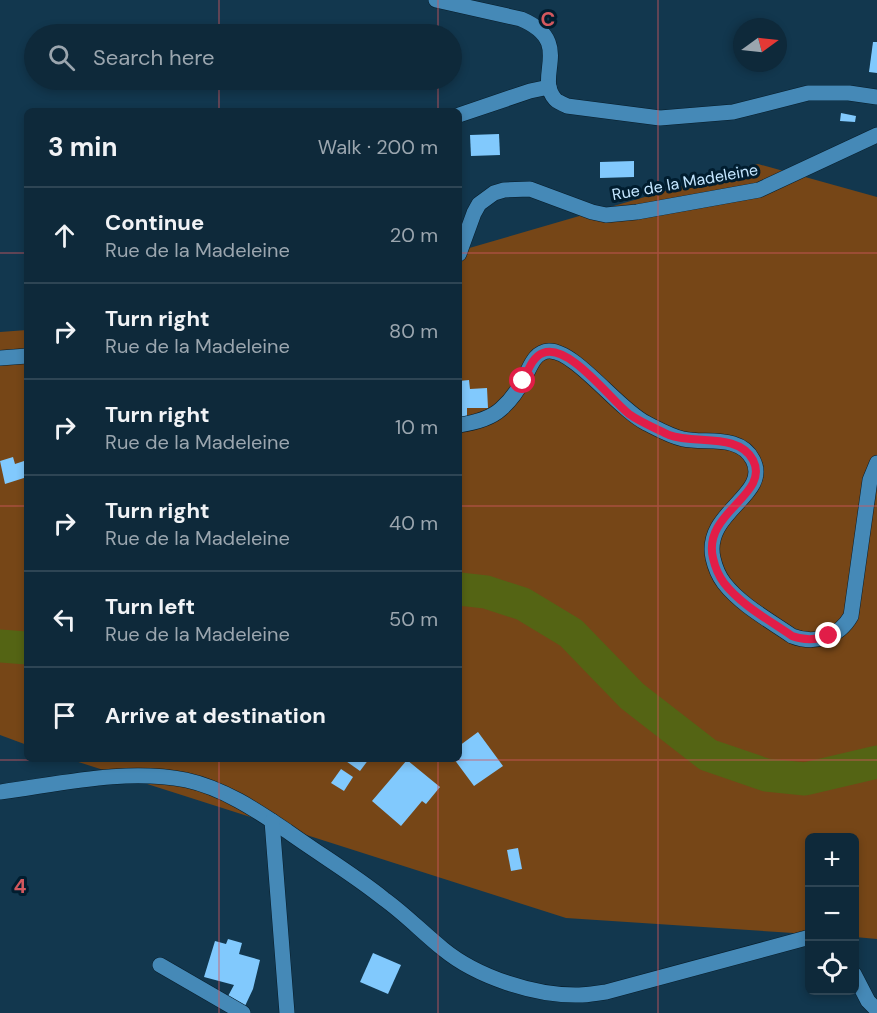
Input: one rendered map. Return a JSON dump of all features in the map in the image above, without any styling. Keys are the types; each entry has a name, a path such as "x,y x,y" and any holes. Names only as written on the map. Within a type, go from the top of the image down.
{"street":[{"path":"436,0 521,18 533,24 544,34 550,46 549,87 555,99 567,106 660,118 733,112 808,93 849,93 877,98"},
{"path":"462,114 530,91 549,87"},
{"name":"Rue de la Madeleine","path":"462,246 479,204 494,193 504,190 530,189 592,212 606,214 637,212 759,190 877,135"},
{"path":"462,425 474,423 501,409 523,381 534,359 548,351 557,352 575,362 630,414 669,435 684,440 728,443 744,449 754,463 756,471 754,481 746,496 717,525 712,540 715,568 740,599 792,636 801,639 820,639 838,632 845,627 851,616 870,480 877,463"},
{"path":"0,358 24,356"},
{"path":"0,792 129,776 164,777 208,787 231,796 272,821 384,898 443,950 462,963 503,982 552,993 579,996 606,992 805,938"},
{"path":"272,821 287,1013"},
{"path":"160,965 243,1013"},
{"path":"859,982 868,1001 877,1010"}],"shaded area":[{"path":"758,164 877,197 877,939 859,937 859,833 805,833 805,934 566,918 78,762 462,762 462,250"},
{"path":"24,330 24,744 0,735 0,332"}],"building":[{"path":"873,42 877,42 877,73 869,72"},
{"path":"841,113 856,116 855,122 840,121"},
{"path":"499,134 500,155 471,156 470,135"},
{"path":"634,161 634,177 600,178 600,162"},
{"path":"469,380 470,389 487,388 488,408 467,408 467,418 462,418 462,381"},
{"path":"13,457 15,464 24,461 24,478 5,484 0,461"},
{"path":"478,732 503,766 474,786 456,762 462,762 462,744"},
{"path":"347,762 367,762 360,771"},
{"path":"405,762 409,762 440,787 426,804 422,801 401,826 372,801"},
{"path":"341,769 353,777 344,791 331,783"},
{"path":"518,848 522,869 511,871 507,850"},
{"path":"228,939 242,943 239,954 260,960 253,989 245,1006 227,998 234,985 204,977 215,941 226,944"},
{"path":"373,953 401,965 388,994 360,982"}],"waterway":[{"path":"462,589 486,592 523,604 571,633 632,696 708,755 766,775 805,779 877,762"},
{"path":"0,646 24,648"}],"route":[{"path":"523,381 534,359 541,353 557,352 575,362 630,414 669,435 684,440 728,443 744,449 750,454 754,463 756,471 754,481 746,496 717,525 712,540 715,568 740,599 792,636 801,639 820,639 829,636"}]}
